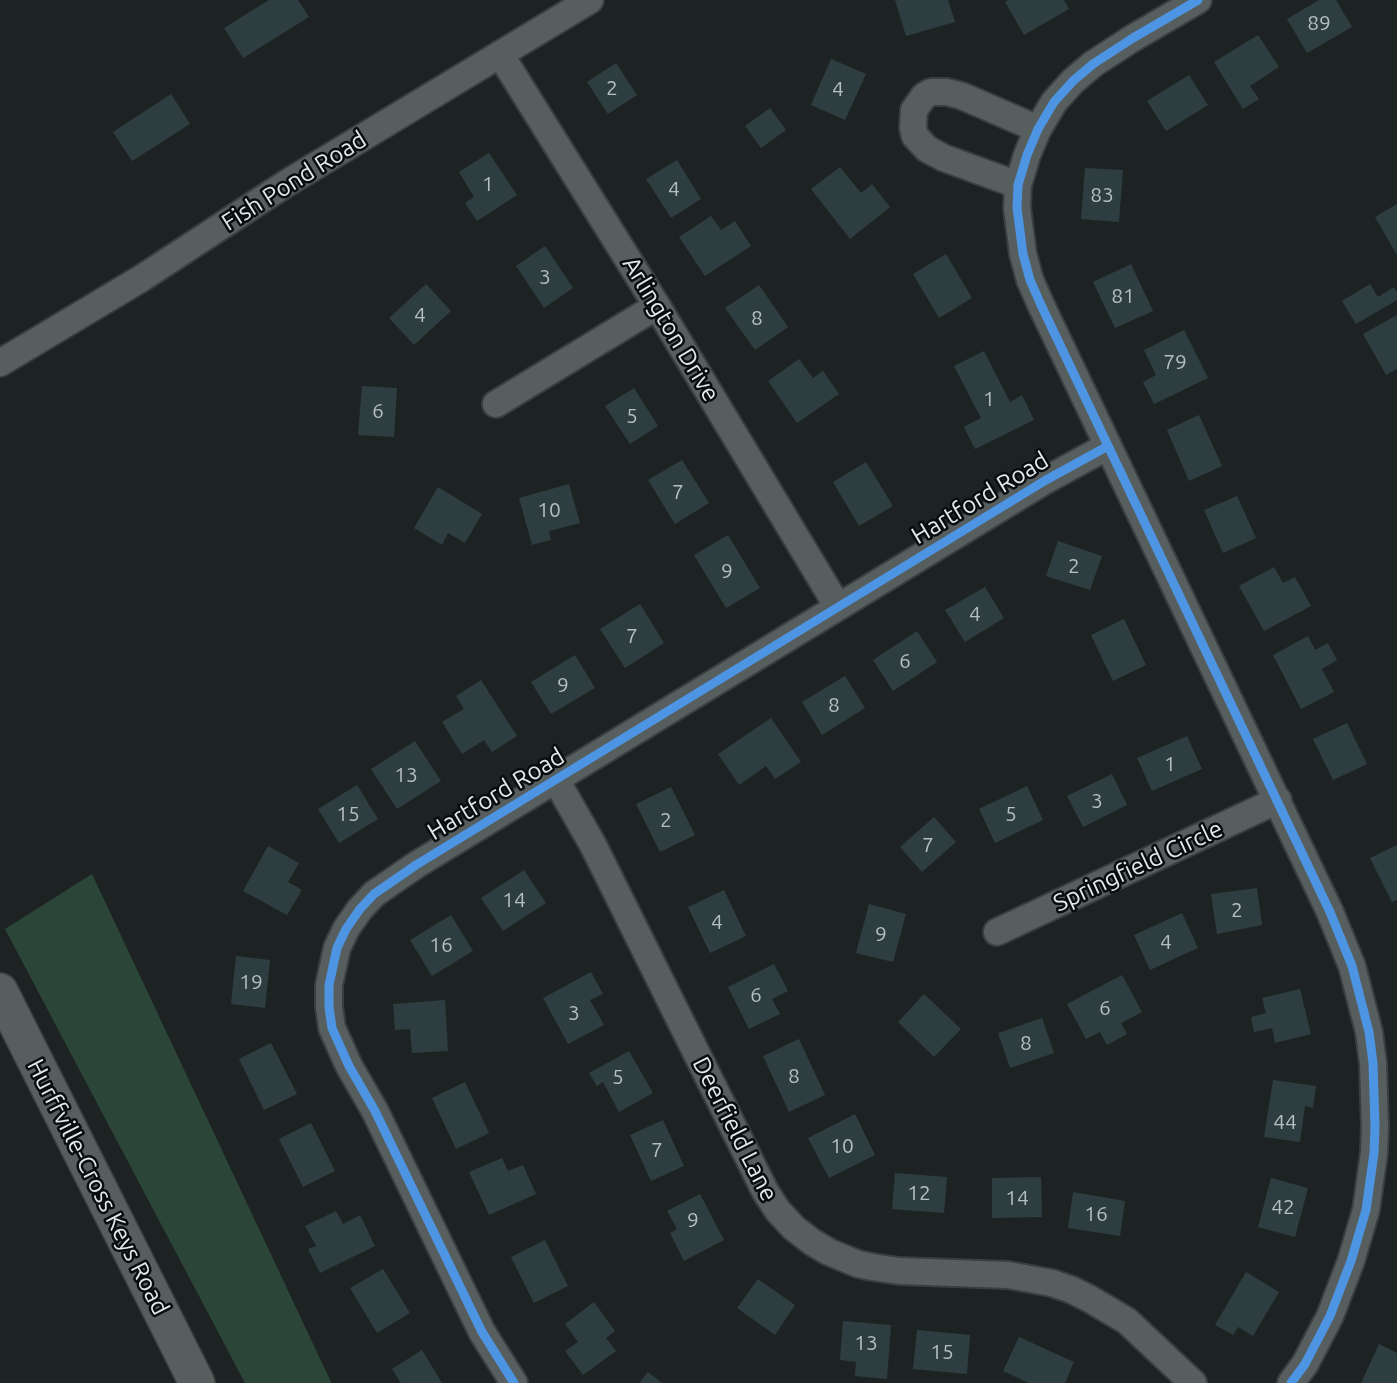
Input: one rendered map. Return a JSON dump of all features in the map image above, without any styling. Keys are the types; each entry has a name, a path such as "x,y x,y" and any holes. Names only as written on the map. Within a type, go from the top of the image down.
{"main road":[{"name":"Hurffville-Cross Keys Road","path":"0,991 197,1383"}],"street":[{"name":"Fish Pond Road","path":"0,363 142,278 287,183 590,0"},
{"path":"1198,0 1093,64 1054,102 1027,155 1018,185 1017,208 1023,254 1030,280 1330,912 1352,966 1369,1031 1375,1098 1371,1182 1359,1236 1341,1291 1305,1364 1292,1383"},
{"name":"Arlington Drive","path":"500,54 657,306 838,607"},
{"path":"1018,185 944,158 927,149 915,135 914,110 924,96 931,92 947,92 1038,129"},
{"path":"496,404 657,306"},
{"name":"Hartford Road","path":"514,1383 482,1332 332,1028 329,985 337,947 346,929 374,894 416,865 1055,474 1108,446"},
{"name":"Deerfield Lane","path":"556,780 593,845 765,1191 778,1211 794,1228 829,1252 859,1264 888,1270 1008,1275 1052,1283 1072,1290 1126,1321 1193,1383"},
{"name":"Springfield Circle","path":"998,932 1278,800"}],"green space":[{"path":"92,874 332,1383 245,1383 5,929"}],"building":[{"path":"269,0 298,0 309,17 243,58 224,28"},
{"path":"895,0 948,0 955,22 906,36"},
{"path":"1064,0 1069,9 1024,35 1005,2"},
{"path":"1319,0 1336,0 1352,27 1307,53 1287,19"},
{"path":"1258,35 1279,67 1250,86 1259,99 1243,109 1214,62"},
{"path":"831,59 866,74 845,120 811,105"},
{"path":"616,63 637,95 608,114 587,82"},
{"path":"1189,75 1208,105 1166,131 1147,101"},
{"path":"171,94 190,124 132,161 113,132"},
{"path":"770,108 786,130 761,148 745,126"},
{"path":"489,153 517,195 477,221 465,203 474,197 459,172"},
{"path":"677,160 701,199 671,218 646,179"},
{"path":"840,167 861,193 872,184 890,207 850,239 811,189"},
{"path":"1085,168 1123,170 1119,222 1081,219"},
{"path":"1397,204 1397,255 1375,217"},
{"path":"711,216 721,230 735,221 751,246 705,276 679,237"},
{"path":"545,246 573,288 544,308 516,266"},
{"path":"946,254 972,298 939,318 913,274"},
{"path":"1131,264 1153,311 1115,328 1093,282"},
{"path":"426,284 451,311 414,345 389,318"},
{"path":"1370,284 1378,297 1394,287 1397,300 1356,324 1342,301"},
{"path":"759,285 788,327 755,350 725,308"},
{"path":"1397,315 1397,369 1386,375 1363,334"},
{"path":"1184,330 1208,378 1154,404 1143,382 1156,375 1144,350"},
{"path":"984,351 1010,402 1022,395 1034,420 975,449 964,427 981,418 954,366"},
{"path":"799,359 813,378 823,371 839,394 797,423 768,381"},
{"path":"362,386 397,388 394,437 358,435"},
{"path":"634,388 658,426 630,444 605,406"},
{"path":"1199,415 1222,466 1189,481 1167,430"},
{"path":"682,460 709,503 675,524 648,480"},
{"path":"866,462 893,506 859,526 833,482"},
{"path":"569,484 580,523 549,531 551,540 532,545 519,498"},
{"path":"438,487 482,514 465,543 448,533 442,545 414,528"},
{"path":"1237,496 1256,538 1223,553 1204,510"},
{"path":"728,535 760,588 726,608 694,555"},
{"path":"1058,541 1102,556 1090,590 1046,576"},
{"path":"1274,567 1283,583 1295,577 1311,606 1264,631 1239,586"},
{"path":"985,587 1004,618 965,642 945,610"},
{"path":"640,604 664,643 625,668 600,629"},
{"path":"1124,619 1146,665 1113,681 1091,635"},
{"path":"917,631 937,662 893,691 873,660"},
{"path":"1308,636 1315,650 1328,643 1337,660 1322,669 1334,692 1301,709 1273,655"},
{"path":"575,655 595,688 551,714 531,682"},
{"path":"845,676 865,708 822,735 802,702"},
{"path":"481,680 517,736 492,752 484,740 462,754 442,722 464,709 456,696"},
{"path":"771,718 801,762 775,779 766,766 739,785 718,754"},
{"path":"1347,723 1367,764 1333,780 1313,739"},
{"path":"1187,736 1202,769 1152,791 1137,758"},
{"path":"415,741 441,781 397,809 371,769"},
{"path":"1112,774 1127,805 1083,827 1067,796"},
{"path":"357,785 378,819 339,843 318,809"},
{"path":"1027,786 1043,820 995,843 979,809"},
{"path":"671,787 695,835 660,852 636,804"},
{"path":"934,817 956,842 922,872 900,847"},
{"path":"1397,845 1397,900 1392,902 1370,858"},
{"path":"268,846 299,863 288,882 302,890 287,915 243,891"},
{"path":"524,870 546,903 503,931 481,898"},
{"path":"1257,888 1262,925 1217,934 1211,894"},
{"path":"724,890 746,936 710,953 688,907"},
{"path":"869,904 906,914 893,962 856,953"},
{"path":"1182,913 1198,948 1150,970 1134,935"},
{"path":"451,915 473,951 432,976 410,940"},
{"path":"236,956 270,960 265,1008 231,1004"},
{"path":"774,964 788,991 772,999 780,1014 749,1029 728,987"},
{"path":"591,972 603,994 590,1000 604,1025 568,1044 543,998"},
{"path":"1122,975 1142,1012 1121,1023 1127,1034 1107,1045 1100,1032 1086,1039 1067,1004"},
{"path":"1300,989 1311,1034 1275,1043 1272,1028 1254,1032 1251,1017 1266,1013 1262,998"},
{"path":"924,994 961,1029 934,1057 898,1022"},
{"path":"445,1000 448,1051 412,1053 410,1029 395,1030 393,1004"},
{"path":"1042,1018 1054,1053 1010,1068 998,1033"},
{"path":"799,1039 825,1095 789,1112 763,1056"},
{"path":"271,1043 297,1094 264,1110 239,1059"},
{"path":"629,1051 653,1093 619,1112 603,1082 597,1086 589,1073"},
{"path":"1273,1080 1316,1086 1313,1108 1305,1106 1300,1142 1264,1137"},
{"path":"465,1082 489,1133 456,1149 432,1098"},
{"path":"855,1114 875,1155 829,1178 808,1138"},
{"path":"663,1120 684,1166 651,1181 630,1135"},
{"path":"311,1123 335,1171 303,1187 279,1139"},
{"path":"502,1158 508,1171 523,1165 536,1194 489,1215 469,1172"},
{"path":"895,1173 947,1177 944,1213 892,1209"},
{"path":"1041,1177 1042,1217 992,1218 992,1178"},
{"path":"1271,1178 1308,1188 1295,1237 1258,1227"},
{"path":"1073,1192 1125,1201 1120,1236 1068,1228"},
{"path":"700,1194 724,1240 684,1261 670,1233 677,1229 667,1211"},
{"path":"336,1211 343,1224 360,1215 375,1246 320,1273 308,1249 316,1246 305,1226"},
{"path":"545,1240 568,1286 534,1303 511,1257"},
{"path":"383,1269 410,1313 377,1333 350,1288"},
{"path":"1246,1272 1279,1292 1253,1336 1238,1327 1233,1335 1215,1325"},
{"path":"758,1279 795,1305 775,1335 737,1308"},
{"path":"594,1302 615,1331 606,1338 616,1351 583,1375 565,1351 578,1342 565,1324"},
{"path":"843,1321 891,1325 887,1379 855,1376 856,1362 840,1360"},
{"path":"917,1330 970,1335 967,1374 913,1369"},
{"path":"1019,1337 1074,1362 1065,1383 1029,1383 1003,1371"},
{"path":"1379,1344 1397,1353 1397,1383 1361,1383"},
{"path":"422,1350 442,1383 401,1383 392,1369"},
{"path":"648,1372 662,1383 639,1383"}],"cycle path":[{"path":"1198,0 1093,64 1054,102 1027,155 1018,185 1017,208 1023,254 1030,280 1330,912 1352,966 1369,1032 1375,1127 1366,1210 1351,1261 1330,1316 1305,1364 1291,1383"},
{"path":"514,1383 482,1332 332,1028 329,985 337,948 346,929 374,894 416,865 1046,480 1108,446"}]}
